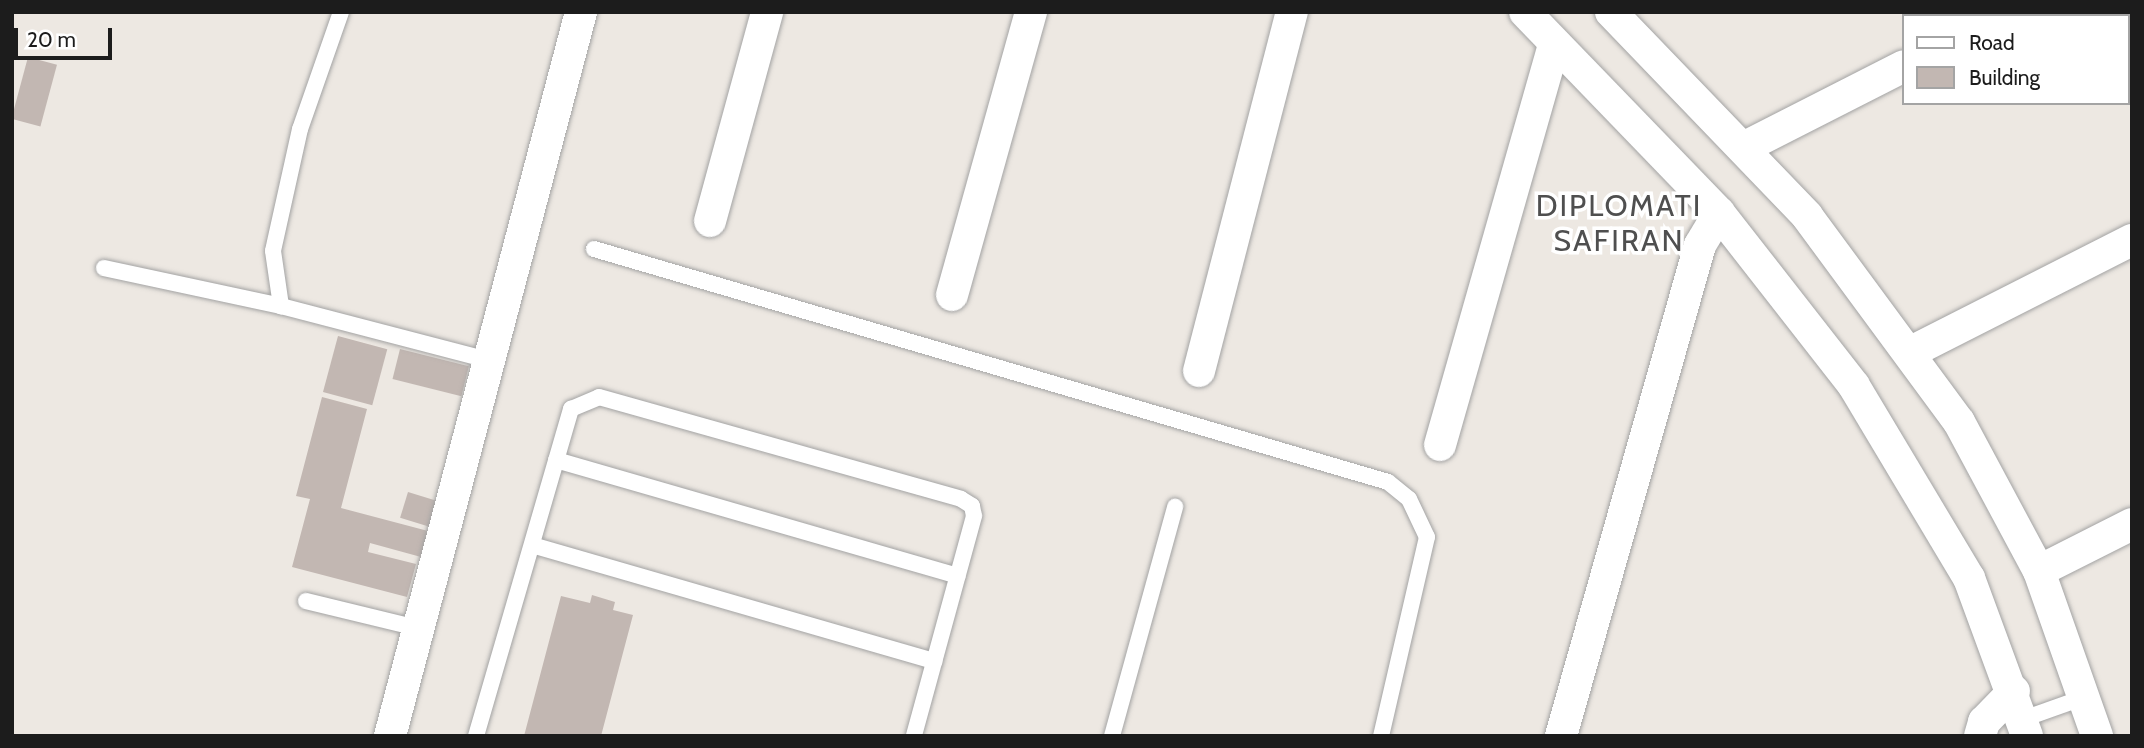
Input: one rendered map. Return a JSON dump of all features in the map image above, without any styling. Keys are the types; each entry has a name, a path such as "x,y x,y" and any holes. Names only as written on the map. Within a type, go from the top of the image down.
{"street":[{"path":"390,736 581,12"},
{"path":"710,220 767,12"},
{"path":"952,295 1031,12"},
{"path":"1199,371 1292,12"},
{"path":"1525,12 1719,213 1808,323 1895,448 1969,578 2021,715 1984,722 1980,736"},
{"path":"1611,12 1745,147 1807,216 1911,352 1959,422 2039,571 2097,736"},
{"path":"1440,445 1554,44"},
{"path":"1745,147 1902,67"},
{"path":"1561,736 1700,245 1719,213"},
{"path":"1911,352 2132,240"},
{"path":"2039,571 2132,524"}],"lane":[{"path":"281,306 273,251 300,129 341,12"},
{"path":"594,249 1388,482 1417,511 1427,537 1381,736"},
{"path":"104,268 281,306 488,360"},
{"path":"476,736 571,409 599,397 961,499 974,510 914,736"},
{"path":"556,460 958,576"},
{"path":"1112,736 1175,507"},
{"path":"532,545 935,661"},
{"path":"306,601 418,628"},
{"path":"2021,715 2085,697"}],"building":[{"path":"28,57 57,65 40,127 12,119"},
{"path":"338,336 387,349 372,405 323,392"},
{"path":"400,349 469,366 461,396 393,379"},
{"path":"322,397 367,409 341,508 428,531 421,557 370,543 368,552 416,564 407,597 292,567 310,499 296,496"},
{"path":"408,492 441,502 433,528 400,518"},
{"path":"592,595 615,602 613,610 633,615 601,736 524,736 561,596 590,603"}],"district":[{"name":"DIPLOMATI SAFIRAN","path":"1619,223"}]}
